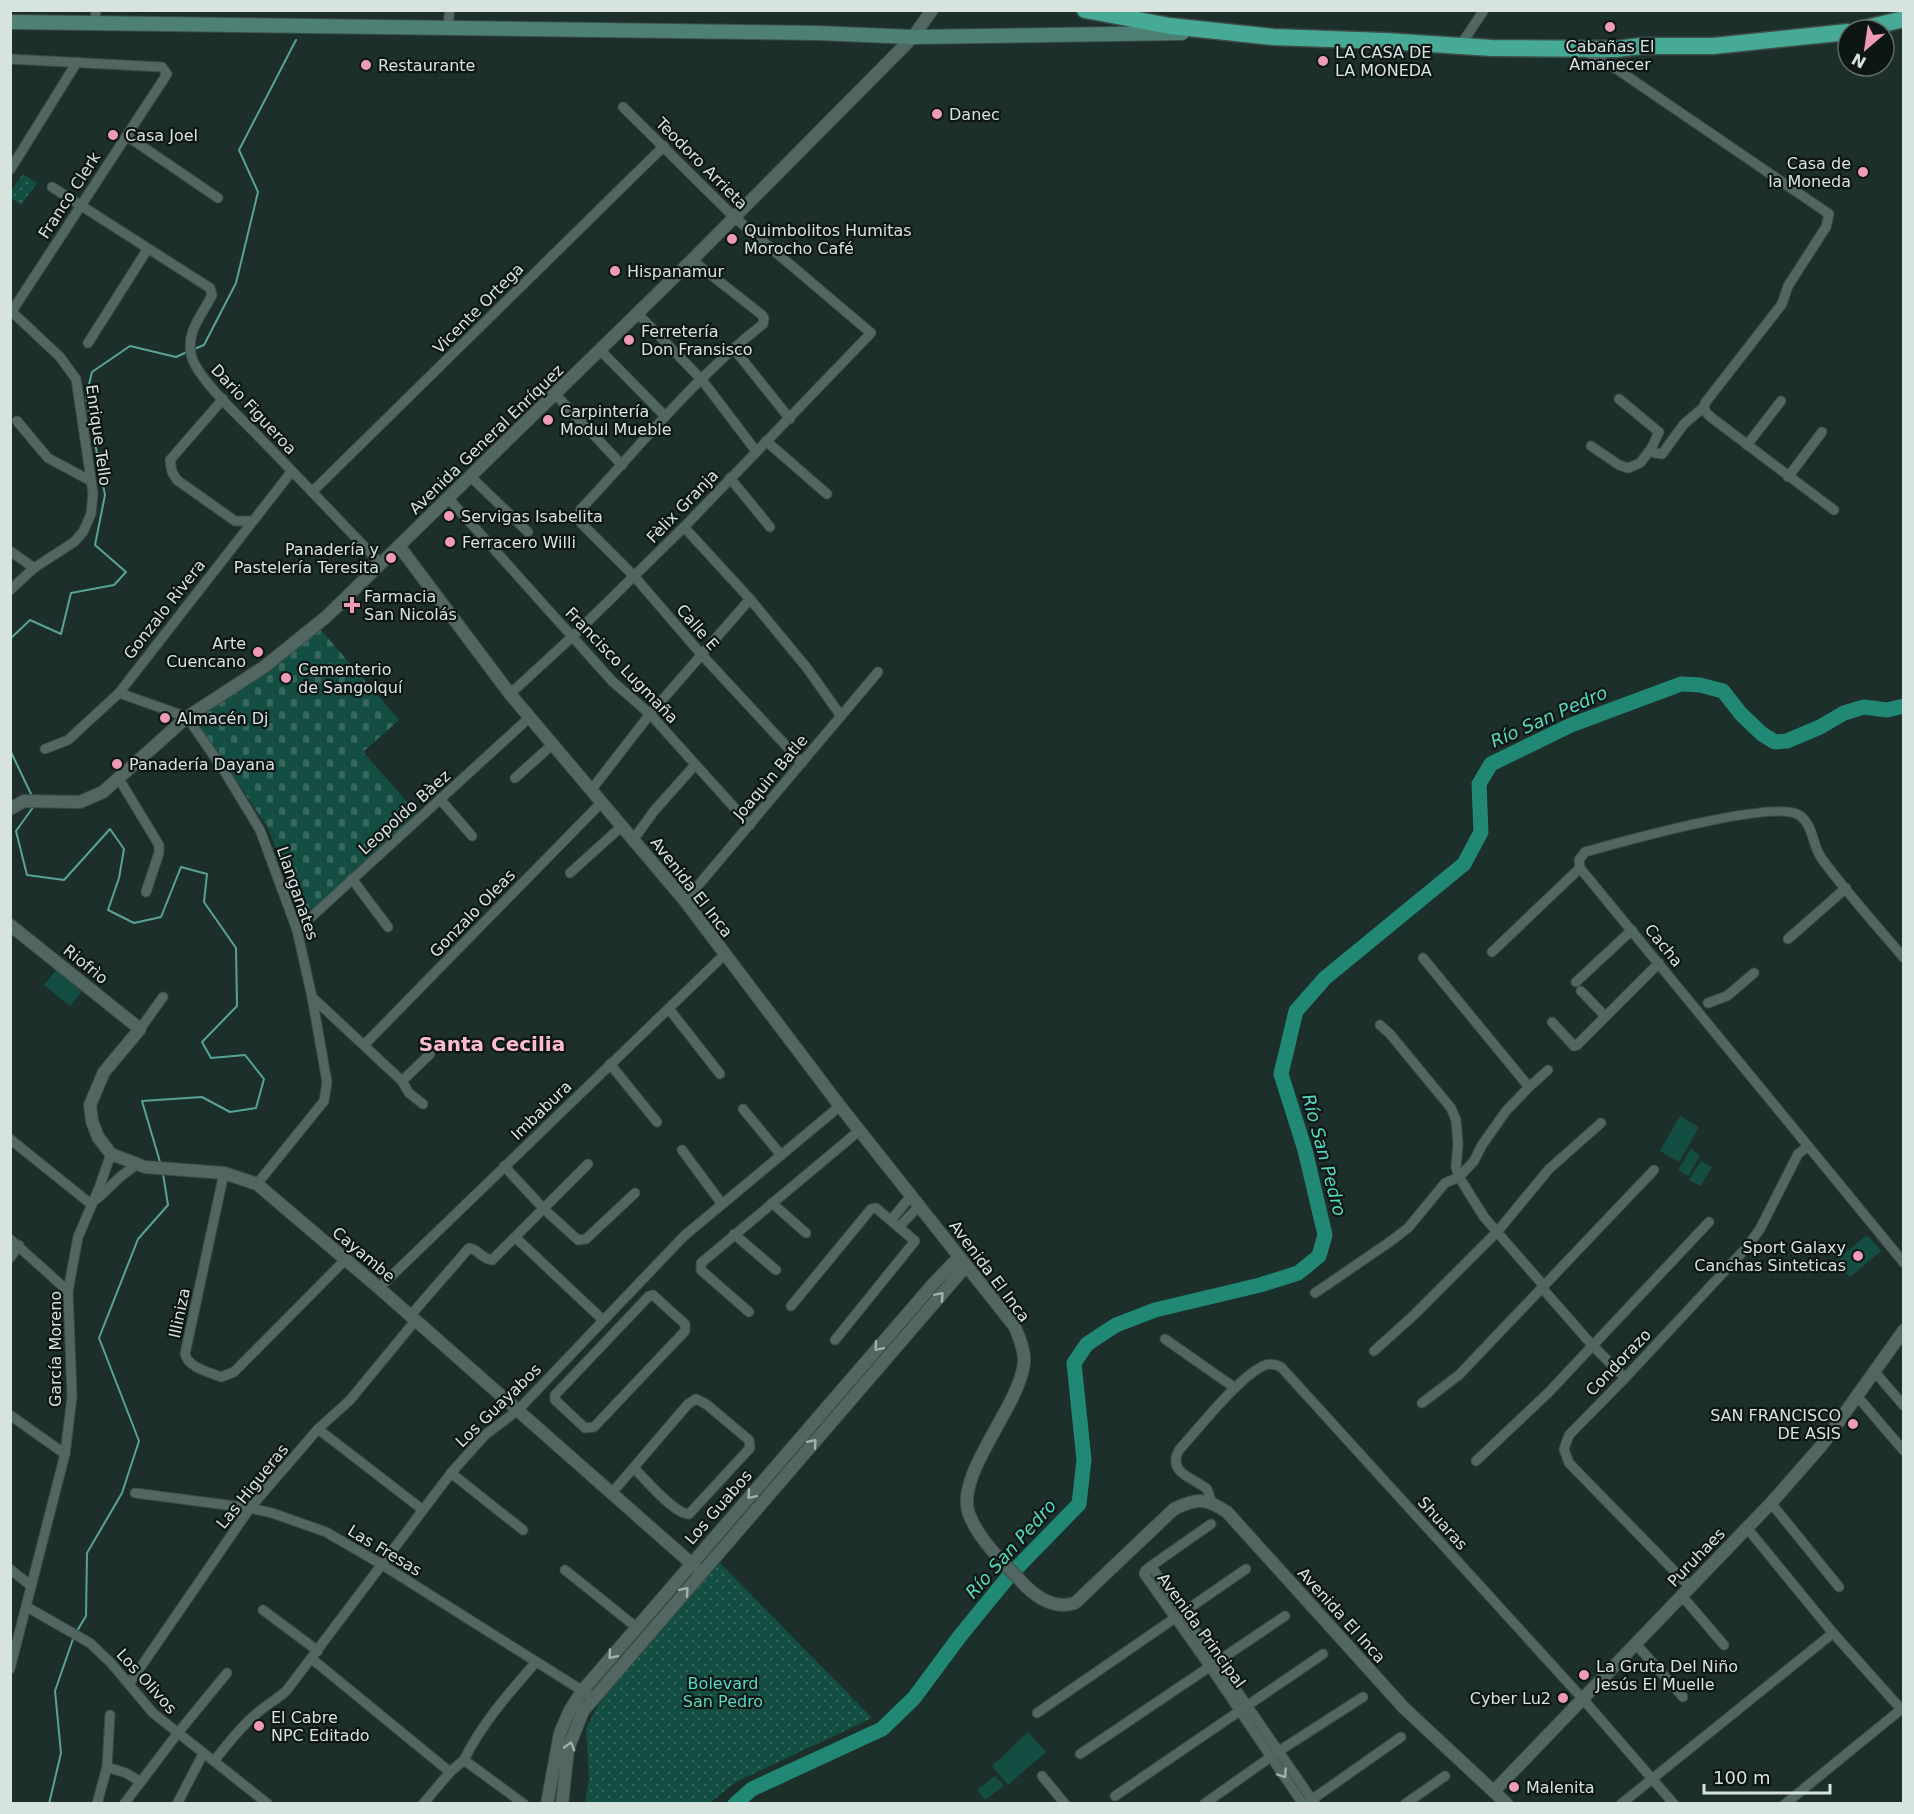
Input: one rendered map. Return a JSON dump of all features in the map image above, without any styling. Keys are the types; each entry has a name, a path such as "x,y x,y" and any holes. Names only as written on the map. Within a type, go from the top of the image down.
{"highway":[{"path":"1085,10 1162,24 1273,37 1492,48 1616,49 1641,46 1713,46 1836,33"}],"main road":[{"path":"10,22 95,17 447,29 818,33 913,37 1226,32"}],"street":[{"path":"447,29 450,10"},
{"name":"Avenida General Enríquez","path":"10,809 24,801 80,802 103,792 186,717 264,667 326,617 692,260 913,37 933,10"},
{"path":"1460,46 1484,10"},
{"path":"1580,47 1618,70 1829,214 1826,227 1788,286 1782,304 1704,407 1684,424 1662,454 1655,453 1652,449"},
{"path":"10,59 77,62 10,170"},
{"name":"Franco Clerk","path":"11,311 166,77 166,70 162,67 77,62"},
{"name":"Teodoro Arrieta","path":"623,107 734,217 871,333"},
{"path":"127,136 218,198"},
{"name":"Vicente Ortega","path":"312,492 664,146"},
{"name":"Dario Figueroa","path":"52,187 147,250 207,284 212,292 211,298 195,324 191,343 191,357 201,374 381,564"},
{"path":"88,344 147,250"},
{"path":"555,394 622,465 665,416 763,324 762,315 692,260"},
{"name":"Enrique Tello","path":"10,590 34,568 74,542 83,532 91,514 93,493 76,379 60,357 11,311"},
{"path":"637,314 702,380 756,451"},
{"name":"Fèlix Granja","path":"510,694 684,527 871,333"},
{"path":"734,349 790,419"},
{"path":"600,350 665,416"},
{"path":"223,399 170,460 170,466 177,480 235,521 251,522"},
{"path":"1591,446 1619,465 1628,468 1640,463 1652,449 1659,432 1619,399"},
{"path":"1747,445 1781,400"},
{"path":"1704,407 1712,418 1834,510"},
{"path":"17,421 48,458 91,481"},
{"path":"1788,477 1822,432"},
{"path":"766,441 827,494"},
{"name":"Calle E","path":"622,465 581,509 578,517 580,521 634,576 802,763"},
{"name":"Gonzalo Rivera","path":"45,749 68,740 119,693 292,471"},
{"path":"471,477 528,532"},
{"path":"730,478 771,527"},
{"name":"Francisco Lugmaña","path":"449,499 612,681 650,714 750,825"},
{"path":"684,527 750,599 807,668 841,716"},
{"name":"Avenida El Inca","path":"399,546 510,694 685,901 840,1106 1015,1327 1025,1360 1021,1378 968,1488 966,1506 984,1540 1019,1580 1041,1599 1060,1603 1075,1602 1174,1509 1188,1502 1202,1500 1212,1503 1227,1512 1404,1708 1507,1803"},
{"path":"10,551 34,568"},
{"path":"592,789 650,714 750,599"},
{"name":"Joaquìn Batle","path":"685,901 878,672"},
{"path":"119,693 186,717"},
{"name":"Llanganates","path":"186,717 223,770 260,830 297,930 327,1082 327,1093 318,1108 257,1184"},
{"name":"Leopoldo Bàez","path":"297,930 530,717"},
{"path":"515,778 553,744"},
{"path":"633,840 654,811 695,765"},
{"path":"119,778 159,844 159,853 146,892"},
{"path":"441,799 472,836"},
{"name":"Gonzalo Oleas","path":"364,1045 602,802"},
{"path":"1492,952 1580,868 1579,860 1585,852 1747,813 1788,811 1799,815 1807,823 1820,857 1904,958"},
{"path":"570,873 622,825"},
{"name":"Cacha","path":"1580,868 1659,963 1702,1005 1807,1147 1904,1263"},
{"path":"352,879 388,927"},
{"path":"1788,939 1846,888"},
{"name":"Riofrìo","path":"10,925 140,1029"},
{"path":"1576,981 1632,930"},
{"name":"Imbabura","path":"379,1288 724,955"},
{"path":"1423,958 1529,1087"},
{"path":"1552,1022 1574,1046 1577,1045 1659,963"},
{"path":"1702,1005 1727,996 1754,973"},
{"path":"1581,991 1605,1016"},
{"path":"111,1154 98,1137 92,1121 90,1105 105,1072 163,997"},
{"path":"312,997 402,1081 415,1098 423,1104"},
{"path":"669,1009 720,1074"},
{"path":"1380,1025 1450,1107 1456,1120 1458,1144 1456,1167 1459,1177 1497,1232 1592,1345 1625,1378"},
{"path":"402,1081 430,1054"},
{"path":"610,1065 657,1122"},
{"path":"1315,1293 1408,1228 1446,1184 1459,1177 1474,1161 1482,1145 1506,1112 1548,1070"},
{"name":"Los Guayabos","path":"214,1761 257,1713 287,1690 451,1473 485,1435 518,1410 684,1236 840,1106"},
{"path":"743,1109 781,1155"},
{"path":"1374,1351 1415,1314 1497,1232 1549,1169 1601,1123"},
{"path":"749,1312 701,1270 700,1267 704,1260 860,1130"},
{"path":"10,1140 92,1205"},
{"name":"Condorazo","path":"1686,1591 1569,1463 1564,1449 1569,1435 1753,1240 1798,1154 1807,1147"},
{"path":"681,1150 722,1204"},
{"name":"Cayambe","path":"111,1154 141,1166 224,1173 257,1184 702,1572"},
{"name":"García Moreno","path":"10,1669 65,1454 72,1397 68,1291 78,1237 111,1154"},
{"path":"588,1164 516,1238 603,1320"},
{"name":"García Moreno","path":"92,1205 105,1190 141,1166"},
{"path":"504,1167 544,1209 578,1240 582,1241 635,1193"},
{"path":"1422,1402 1459,1375 1654,1170"},
{"name":"Illiniza","path":"224,1173 185,1354 192,1364 221,1377 234,1372 345,1260"},
{"path":"891,1220 915,1201"},
{"path":"899,1227 915,1201"},
{"path":"772,1203 806,1233"},
{"path":"791,1306 871,1209 876,1208 915,1240 915,1243 835,1340"},
{"path":"1476,1461 1541,1400 1709,1222"},
{"path":"734,1234 776,1270"},
{"name":"Las Higueras","path":"129,1684 250,1508 318,1429 350,1400 469,1248 485,1259 492,1260 516,1238"},
{"path":"10,1239 68,1291"},
{"path":"10,1258 19,1245"},
{"name":"Los Guabos","path":"547,1803 560,1733 570,1710 583,1690 934,1283 963,1261"},
{"name":"Los Guabos","path":"562,1803 568,1749 583,1711 963,1261"},
{"path":"653,1295 685,1324 686,1328 594,1427 585,1428 555,1400 555,1395 605,1341 649,1296 653,1295"},
{"path":"593,1330 605,1341"},
{"name":"Puruhaes","path":"1494,1791 1771,1503 1821,1445 1904,1330"},
{"path":"1165,1339 1235,1388"},
{"name":"Shuaras","path":"1212,1503 1207,1489 1177,1469 1175,1462 1179,1450 1235,1388 1264,1366 1275,1364 1286,1371 1306,1396 1582,1698 1674,1803"},
{"path":"1874,1371 1904,1406"},
{"path":"1857,1396 1904,1451"},
{"path":"611,1494 688,1404 696,1399 706,1404 751,1444 750,1448 689,1514 683,1514 674,1507 634,1468"},
{"path":"10,1414 65,1454"},
{"path":"318,1429 423,1510"},
{"path":"451,1473 523,1530"},
{"name":"Las Fresas","path":"135,1493 250,1508 272,1513 326,1532 594,1698"},
{"path":"1771,1503 1839,1587"},
{"name":"Avenida Principal","path":"1211,1524 1151,1566 1179,1616 1309,1802"},
{"path":"1747,1528 1833,1633 1902,1708 1785,1803"},
{"path":"10,1569 31,1586"},
{"path":"565,1569 636,1627"},
{"path":"1037,1713 1246,1569"},
{"path":"1686,1591 1724,1645"},
{"name":"Los Olivos","path":"27,1607 90,1643 153,1713 268,1803"},
{"path":"263,1610 450,1772"},
{"path":"1080,1754 1285,1616"},
{"path":"1621,1803 1833,1633"},
{"path":"1635,1643 1683,1697"},
{"path":"1115,1796 1323,1654"},
{"path":"423,1803 450,1772 464,1760 476,1736 489,1718 536,1662"},
{"path":"124,1803 226,1673"},
{"path":"1204,1803 1363,1697"},
{"path":"97,1803 107,1767 110,1715"},
{"path":"1309,1802 1401,1737"},
{"path":"177,1803 203,1754"},
{"path":"464,1760 524,1803"},
{"path":"107,1767 126,1773 141,1782"},
{"path":"1042,1776 1065,1803"},
{"path":"1405,1803 1445,1776"}],"green space":[{"path":"23,174 37,183 21,205 11,198 11,191"},
{"path":"321,630 399,720 363,752 418,814 315,908 308,910 297,905 268,828 195,719 257,679"},
{"path":"56,970 82,991 70,1006 44,985"},
{"path":"1680,1116 1699,1127 1679,1162 1660,1151"},
{"path":"1691,1149 1700,1156 1688,1176 1678,1170"},
{"path":"1701,1161 1712,1167 1700,1186 1689,1180"},
{"name":"Sport Galaxy Canchas Sinteticas","path":"1867,1235 1881,1251 1850,1277 1836,1261"},
{"name":"Bolevard San Pedro","path":"720,1563 872,1718 734,1783 710,1803 585,1804 589,1778 586,1729 598,1705 618,1678"},
{"path":"1028,1732 1046,1752 1008,1785 992,1766"},
{"path":"995,1776 1004,1786 985,1800 977,1790"}],"waterway":[{"path":"192,350 204,345 236,283 258,192 239,150 296,40"},
{"path":"10,639 30,620 61,634 71,593 114,585 126,572 95,545 105,495 86,397 92,372 130,346 176,357 187,352"},
{"name":"Río San Pedro","path":"735,1804 752,1789 882,1729 914,1698 1009,1576 1079,1504 1084,1460 1074,1363 1087,1344 1116,1325 1155,1310 1260,1285 1298,1273 1319,1256 1325,1235 1305,1150 1281,1074 1296,1011 1325,978 1464,864 1481,832 1479,784 1491,764 1571,725 1681,684 1700,685 1723,691 1741,714 1762,734 1775,742 1787,741 1820,727 1844,713 1864,707 1887,710 1904,706"},
{"path":"10,750 32,796"},
{"path":"34,806 16,831 27,875 64,880 110,829 124,849 119,878 108,910 134,923 161,917 181,867 207,874 204,902 236,948 237,1006 202,1042 211,1058 245,1055 264,1079 256,1108 230,1112 202,1097 142,1101 160,1162"},
{"path":"77,1631 86,1616 87,1553 122,1493 139,1441 99,1338 138,1239 168,1205 163,1174"},
{"path":"49,1804 61,1753 55,1691 74,1636"}],"place":[{"name":"Cabañas El Amanecer","path":"1610,27"},
{"name":"LA CASA DE LA MONEDA","path":"1323,61"},
{"name":"Restaurante","path":"366,65"},
{"name":"Danec","path":"937,114"},
{"name":"Casa Joel","path":"113,135"},
{"name":"Casa de la Moneda","path":"1863,172"},
{"name":"Quimbolitos Humitas Morocho Café","path":"732,239"},
{"name":"Hispanamur","path":"615,271"},
{"name":"Ferretería Don Fransisco","path":"629,340"},
{"name":"Carpintería Modul Mueble","path":"548,420"},
{"name":"Servigas Isabelita","path":"449,516"},
{"name":"Ferracero Willi","path":"450,542"},
{"name":"Panadería y Pastelería Teresita","path":"391,558"},
{"name":"Farmacia San Nicolás","path":"352,605"},
{"name":"Arte Cuencano","path":"258,652"},
{"name":"Cementerio de Sangolquí","path":"286,678"},
{"name":"Almacén Dj","path":"165,718"},
{"name":"Panadería Dayana","path":"117,764"},
{"name":"Sport Galaxy Canchas Sinteticas","path":"1858,1256"},
{"name":"SAN FRANCISCO DE ASIS","path":"1853,1424"},
{"name":"La Gruta Del Niño Jesús El Muelle","path":"1584,1675"},
{"name":"Cyber Lu2","path":"1563,1698"},
{"name":"El Cabre NPC Editado","path":"259,1726"},
{"name":"Malenita","path":"1514,1787"}],"district":[{"name":"Santa Cecilia","path":"492,1044"}]}
